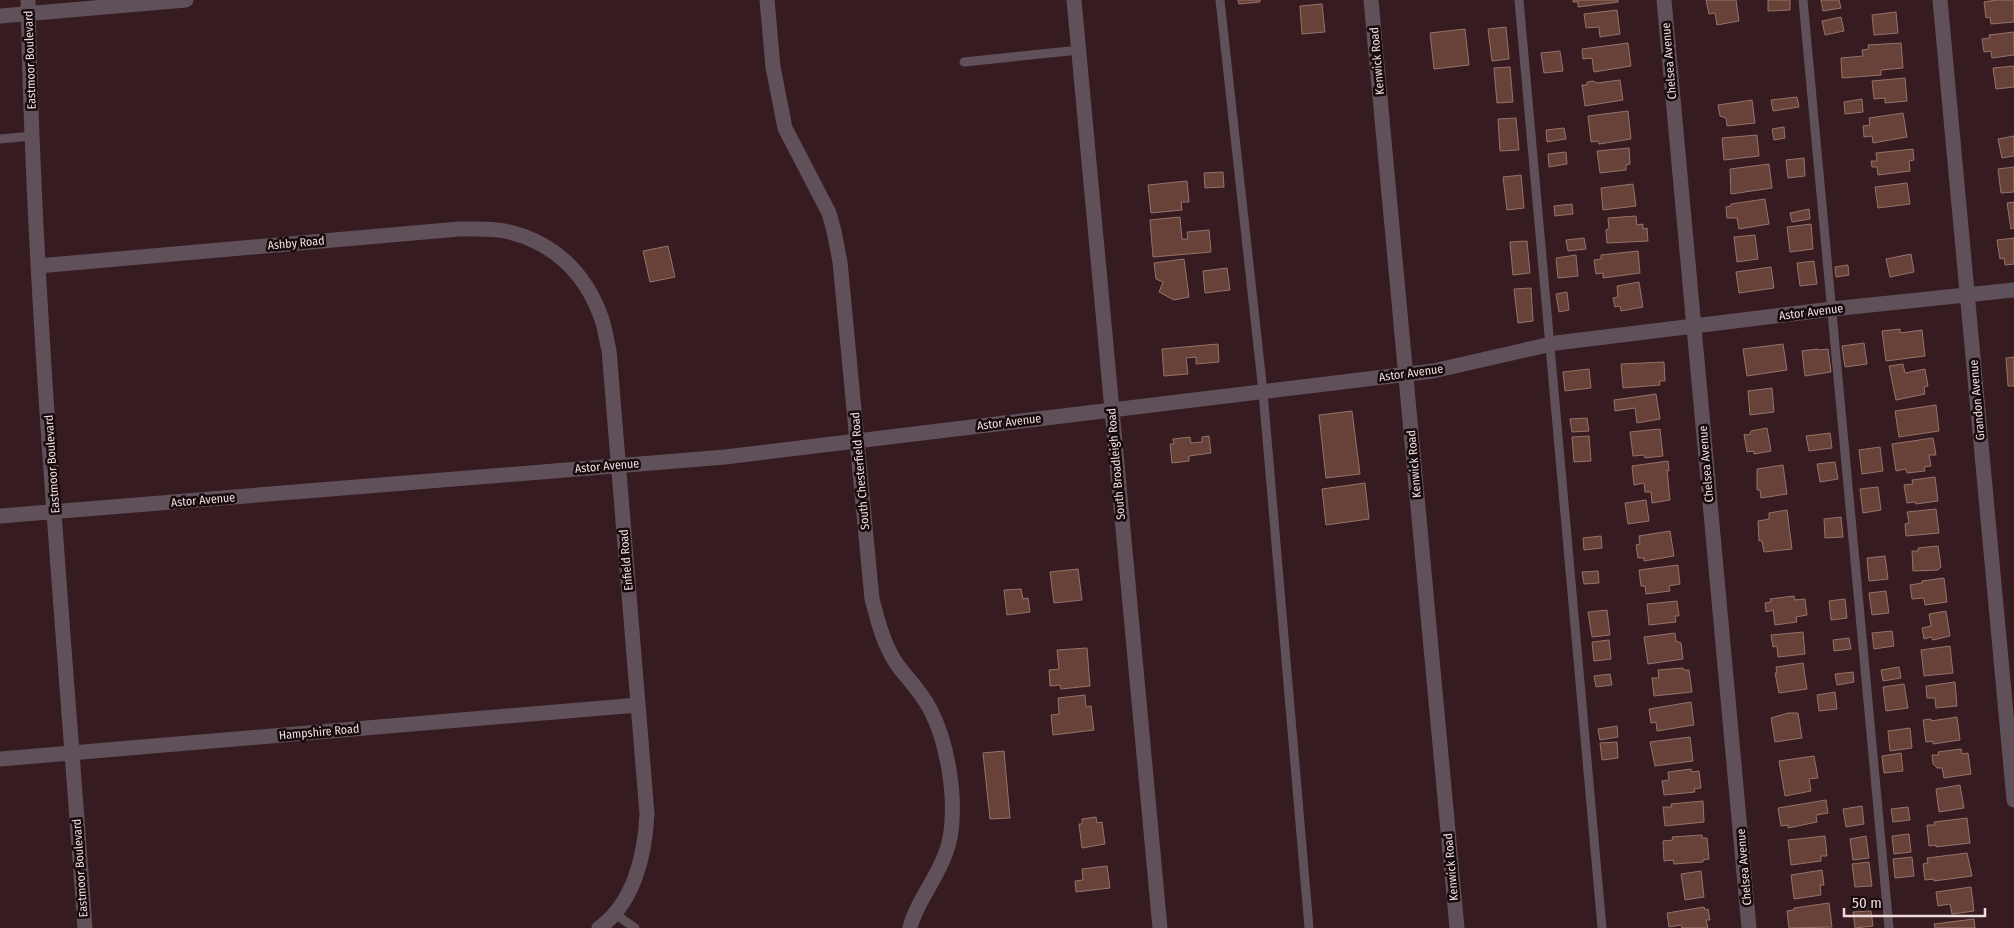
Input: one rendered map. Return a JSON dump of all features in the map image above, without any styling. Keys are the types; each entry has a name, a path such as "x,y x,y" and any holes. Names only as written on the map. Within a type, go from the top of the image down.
{"street":[{"path":"0,16 28,7 186,0"},
{"name":"South Chesterfield Road","path":"767,0 773,67 785,128 829,213 840,262 872,599 886,645 898,666 929,707 938,726 946,754 951,790 952,816 950,840 941,866 926,890 910,928"},
{"name":"South Broadleigh Road","path":"1074,0 1160,928"},
{"name":"Kenwick Road","path":"1371,0 1457,928"},
{"name":"Chelsea Avenue","path":"1664,0 1749,928"},
{"name":"Grandon Avenue","path":"1940,0 2014,800"},
{"name":"Eastmoor Boulevard","path":"28,7 38,266 84,928"},
{"name":"Ashby Road","path":"38,266 459,229 506,231 550,249"},
{"name":"Enfield Road","path":"550,249 567,261 581,277 602,317 608,350 647,814 643,853 631,888 615,914 599,928"},
{"name":"Astor Avenue","path":"0,516 725,457 1433,371 1550,345 1832,309 2014,290"},
{"name":"Hampshire Road","path":"0,759 638,705"}],"lane":[{"path":"1220,0 1263,392 1309,928"},
{"path":"1519,0 1602,928"},
{"path":"1804,0 1889,928"},
{"path":"964,62 1079,50"},
{"path":"0,139 32,136"},
{"path":"615,914 635,928"}],"building":[{"path":"1238,0 1260,0 1260,2 1239,4"},
{"path":"1573,0 1618,0 1618,2 1578,7 1578,2 1573,2"},
{"path":"1706,0 1736,0 1739,21 1717,25 1715,13 1709,14"},
{"path":"1768,0 1790,0 1790,10 1768,11"},
{"path":"1821,0 1839,0 1841,8 1823,11"},
{"path":"2014,0 2014,22 1991,24 1990,17 1986,18 1984,2"},
{"path":"1322,4 1325,32 1302,34 1300,6"},
{"path":"1617,10 1620,34 1600,37 1599,27 1586,28 1584,14"},
{"path":"1896,12 1898,33 1874,35 1872,15"},
{"path":"1841,17 1844,31 1825,35 1822,21"},
{"path":"1506,27 1509,59 1492,61 1488,29"},
{"path":"1465,29 1469,65 1434,69 1430,33"},
{"path":"2014,32 2014,55 1992,58 1991,51 1984,52 1982,39 1990,38 1989,35"},
{"path":"1628,43 1631,66 1594,72 1592,58 1583,59 1582,49"},
{"path":"1901,43 1903,68 1881,70 1881,75 1842,78 1841,58 1863,56 1862,50 1869,49 1868,45"},
{"path":"1560,51 1563,71 1544,73 1541,53"},
{"path":"2014,66 2014,87 1996,89 1993,68"},
{"path":"1510,67 1513,102 1497,103 1494,68"},
{"path":"1905,78 1907,101 1885,103 1885,98 1874,99 1872,81"},
{"path":"1620,80 1623,100 1585,106 1582,85 1587,85 1587,82 1593,81 1597,83"},
{"path":"1797,97 1799,107 1773,111 1771,100"},
{"path":"1862,99 1863,112 1845,114 1844,102"},
{"path":"1752,100 1755,123 1727,126 1726,118 1720,116 1718,105"},
{"path":"1628,111 1631,139 1599,144 1598,141 1591,142 1588,116"},
{"path":"1903,113 1907,137 1873,143 1872,136 1864,137 1863,126 1870,125 1869,118"},
{"path":"1516,118 1519,150 1500,151 1498,119"},
{"path":"1784,127 1785,138 1774,140 1772,129"},
{"path":"1564,128 1566,139 1547,142 1546,130"},
{"path":"1757,135 1759,156 1724,160 1722,138"},
{"path":"2014,136 2014,156 2002,158 1998,139"},
{"path":"1629,148 1630,164 1626,165 1626,170 1600,173 1597,151"},
{"path":"1913,149 1914,160 1909,161 1910,171 1878,175 1877,167 1872,167 1871,161 1877,161 1876,153"},
{"path":"1566,152 1567,164 1549,167 1548,154"},
{"path":"1804,158 1805,176 1788,178 1786,160"},
{"path":"1769,164 1772,188 1731,194 1730,169"},
{"path":"2014,167 2014,192 2001,193 1998,169"},
{"path":"1223,172 1224,187 1205,188 1204,173"},
{"path":"1521,175 1524,208 1507,210 1503,177"},
{"path":"1187,181 1189,202 1181,202 1182,210 1151,213 1148,185"},
{"path":"1907,183 1910,204 1878,208 1875,187"},
{"path":"1633,184 1636,206 1603,210 1601,188"},
{"path":"1765,199 1769,224 1739,229 1737,218 1727,218 1726,207 1731,206 1731,204"},
{"path":"2014,202 2014,228 2011,229 2007,203"},
{"path":"1572,204 1573,214 1555,216 1554,206"},
{"path":"1809,209 1810,219 1792,222 1790,213"},
{"path":"1636,216 1637,225 1643,224 1643,229 1647,228 1648,241 1607,243 1606,230 1609,228 1608,218"},
{"path":"1180,217 1182,239 1188,239 1187,232 1209,230 1211,252 1153,257 1150,220"},
{"path":"1811,224 1813,249 1790,252 1787,227"},
{"path":"1755,235 1758,259 1737,262 1734,237"},
{"path":"1584,238 1586,249 1568,251 1566,240"},
{"path":"2014,238 2014,264 2005,265 2004,258 2000,259 1997,240"},
{"path":"1527,241 1530,273 1513,275 1510,242"},
{"path":"668,246 675,277 650,282 643,251"},
{"path":"1638,251 1640,273 1603,278 1603,273 1596,274 1594,260 1601,259 1601,255"},
{"path":"1911,254 1914,272 1890,277 1886,259"},
{"path":"1576,255 1578,276 1558,278 1556,258"},
{"path":"1184,259 1189,297 1174,300 1159,292 1163,282 1156,279 1154,263"},
{"path":"1814,261 1817,284 1800,286 1797,263"},
{"path":"1848,265 1849,275 1836,277 1835,267"},
{"path":"1771,267 1774,288 1739,293 1736,272"},
{"path":"1227,268 1230,290 1205,293 1203,271"},
{"path":"1639,282 1643,307 1621,311 1620,306 1615,307 1613,298 1618,297 1617,286"},
{"path":"1531,288 1533,321 1518,323 1514,289"},
{"path":"1567,292 1569,310 1559,312 1556,294"},
{"path":"1900,329 1900,333 1922,330 1925,356 1886,361 1882,331"},
{"path":"1864,343 1867,364 1845,367 1842,346"},
{"path":"1218,344 1219,362 1196,364 1196,357 1186,358 1188,374 1164,376 1162,349"},
{"path":"1783,344 1787,370 1747,376 1743,349"},
{"path":"1828,349 1831,372 1805,376 1802,351"},
{"path":"2014,357 2014,386 2008,386 2006,358"},
{"path":"1664,362 1665,381 1659,381 1660,385 1623,388 1621,364"},
{"path":"1903,364 1905,373 1925,369 1928,386 1924,387 1925,394 1896,400 1889,366"},
{"path":"1589,369 1591,388 1565,391 1563,372"},
{"path":"1772,388 1774,412 1750,415 1748,391"},
{"path":"1656,394 1660,419 1637,423 1635,408 1615,411 1614,400"},
{"path":"1936,405 1939,431 1899,437 1895,411"},
{"path":"1352,411 1360,474 1326,478 1319,415"},
{"path":"1587,418 1589,431 1572,432 1570,419"},
{"path":"1767,428 1771,451 1754,454 1754,451 1747,452 1744,434 1750,434 1751,431"},
{"path":"1660,429 1663,456 1645,458 1644,455 1633,456 1630,432"},
{"path":"1830,433 1832,448 1809,451 1806,436"},
{"path":"1209,436 1211,453 1189,456 1189,461 1172,463 1170,444 1174,444 1173,439 1190,437 1191,443 1202,442 1202,437"},
{"path":"1589,436 1591,461 1574,462 1572,437"},
{"path":"1933,438 1936,455 1929,455 1931,466 1924,467 1925,471 1907,473 1906,469 1896,471 1892,444"},
{"path":"1880,447 1883,471 1862,474 1859,450"},
{"path":"1668,461 1670,500 1652,503 1651,492 1645,492 1644,483 1634,485 1632,466"},
{"path":"1835,462 1838,479 1820,482 1817,464"},
{"path":"1783,465 1787,494 1761,498 1760,490 1757,490 1757,469"},
{"path":"1935,477 1938,501 1916,504 1915,502 1907,503 1904,485 1913,484 1912,480"},
{"path":"1365,483 1369,519 1326,525 1322,489"},
{"path":"1878,487 1881,510 1863,513 1860,489"},
{"path":"1646,500 1649,521 1628,524 1625,503"},
{"path":"1936,509 1939,533 1906,536 1905,524 1909,523 1907,512"},
{"path":"1787,510 1792,549 1764,552 1762,541 1759,541 1758,521 1769,519 1769,513"},
{"path":"1841,517 1843,537 1825,538 1824,519"},
{"path":"1670,531 1674,556 1644,561 1644,558 1638,558 1636,545 1640,544 1639,536"},
{"path":"1601,536 1602,548 1584,550 1583,538"},
{"path":"1938,546 1941,567 1938,570 1913,571 1912,551 1918,551 1918,548"},
{"path":"1885,556 1888,579 1869,581 1867,558"},
{"path":"1678,565 1680,584 1669,586 1670,591 1646,594 1645,586 1641,586 1639,570"},
{"path":"1078,569 1082,600 1054,603 1050,572"},
{"path":"1598,571 1599,583 1584,584 1582,572"},
{"path":"1944,578 1947,602 1925,605 1924,598 1912,599 1910,585"},
{"path":"1021,589 1023,599 1028,598 1030,612 1007,615 1004,590"},
{"path":"1886,591 1889,613 1872,615 1869,593"},
{"path":"1794,596 1795,600 1805,599 1807,615 1796,617 1797,622 1775,625 1773,610 1766,612 1765,603 1771,602 1770,599"},
{"path":"1845,599 1847,618 1831,620 1829,601"},
{"path":"1677,601 1679,616 1675,616 1676,622 1649,625 1647,604"},
{"path":"1607,610 1610,635 1592,637 1588,612"},
{"path":"1946,611 1950,636 1933,640 1931,637 1924,639 1922,628 1931,626 1929,614"},
{"path":"1892,631 1894,646 1874,649 1872,633"},
{"path":"1803,632 1805,654 1778,657 1777,646 1773,647 1771,635"},
{"path":"1675,633 1676,641 1681,643 1683,659 1648,664 1644,637"},
{"path":"1849,638 1851,649 1834,651 1833,640"},
{"path":"1609,640 1611,659 1594,661 1592,642"},
{"path":"1950,646 1953,673 1924,676 1921,650"},
{"path":"1087,648 1090,686 1061,689 1060,685 1050,686 1049,670 1059,669 1057,650"},
{"path":"1803,663 1807,689 1779,693 1775,673 1777,673 1776,667"},
{"path":"1899,667 1901,678 1883,681 1881,670"},
{"path":"1683,668 1684,670 1689,670 1692,692 1654,696 1652,678 1659,678 1658,670"},
{"path":"1853,672 1854,682 1837,685 1835,674"},
{"path":"1610,674 1612,685 1596,687 1594,676"},
{"path":"1955,682 1957,706 1936,708 1935,698 1927,698 1926,686"},
{"path":"1904,684 1908,708 1886,711 1883,687"},
{"path":"1835,692 1837,709 1819,711 1817,695"},
{"path":"1085,695 1086,707 1091,706 1094,730 1053,735 1051,715 1059,714 1058,698"},
{"path":"1691,702 1694,725 1657,731 1656,722 1651,723 1649,709"},
{"path":"1788,713 1798,713 1802,738 1775,742 1771,718"},
{"path":"1957,717 1960,740 1933,744 1933,741 1926,742 1923,720 1931,719 1931,721"},
{"path":"1617,726 1618,737 1600,740 1598,729"},
{"path":"1910,728 1912,748 1890,751 1888,731"},
{"path":"1690,737 1693,761 1655,766 1650,742"},
{"path":"1617,742 1618,758 1602,760 1600,743"},
{"path":"1961,749 1962,754 1968,753 1971,774 1944,778 1942,768 1937,768 1933,764 1932,755 1939,755 1938,752"},
{"path":"1004,751 1010,818 990,819 983,753"},
{"path":"1901,753 1903,771 1884,773 1882,756"},
{"path":"1814,756 1818,778 1809,779 1811,791 1785,796 1779,761"},
{"path":"1691,769 1692,772 1699,771 1701,788 1694,789 1695,792 1664,795 1662,781 1669,780 1668,772"},
{"path":"1960,785 1964,808 1939,812 1936,789"},
{"path":"1826,800 1828,813 1816,815 1817,822 1788,828 1788,825 1781,826 1778,808"},
{"path":"1703,801 1704,822 1665,826 1663,807 1672,807 1671,804"},
{"path":"1862,806 1864,824 1846,827 1843,809"},
{"path":"1908,807 1910,820 1893,822 1891,809"},
{"path":"1096,817 1097,823 1102,822 1105,844 1082,848 1079,824 1082,824 1082,819"},
{"path":"1967,818 1970,843 1936,847 1936,845 1929,846 1927,825 1935,825 1934,822"},
{"path":"1909,834 1911,852 1894,854 1892,836"},
{"path":"1702,835 1702,838 1707,838 1709,859 1703,860 1703,862 1674,864 1673,860 1664,861 1663,841 1673,840 1672,837"},
{"path":"1825,836 1827,856 1821,856 1821,861 1791,865 1788,840"},
{"path":"1866,836 1869,858 1853,860 1850,839"},
{"path":"1967,853 1972,876 1934,881 1934,879 1925,880 1923,864 1928,863 1927,858"},
{"path":"1912,857 1914,876 1895,878 1893,859"},
{"path":"1869,862 1872,886 1855,887 1852,864"},
{"path":"1107,866 1110,888 1076,892 1075,881 1083,880 1082,869"},
{"path":"1822,870 1824,885 1820,885 1821,895 1794,899 1791,875"},
{"path":"1701,871 1704,897 1685,900 1681,874"},
{"path":"1971,887 1974,911 1952,914 1950,904 1938,906 1936,892"},
{"path":"1829,903 1832,927 1789,928 1787,911 1794,910 1794,908"},
{"path":"1704,907 1705,910 1708,909 1710,920 1706,920 1708,928 1682,928 1681,925 1669,927 1667,913"},
{"path":"1871,911 1873,926 1855,928 1853,912"},
{"path":"1974,919 1975,928 1935,928 1934,924"}]}
